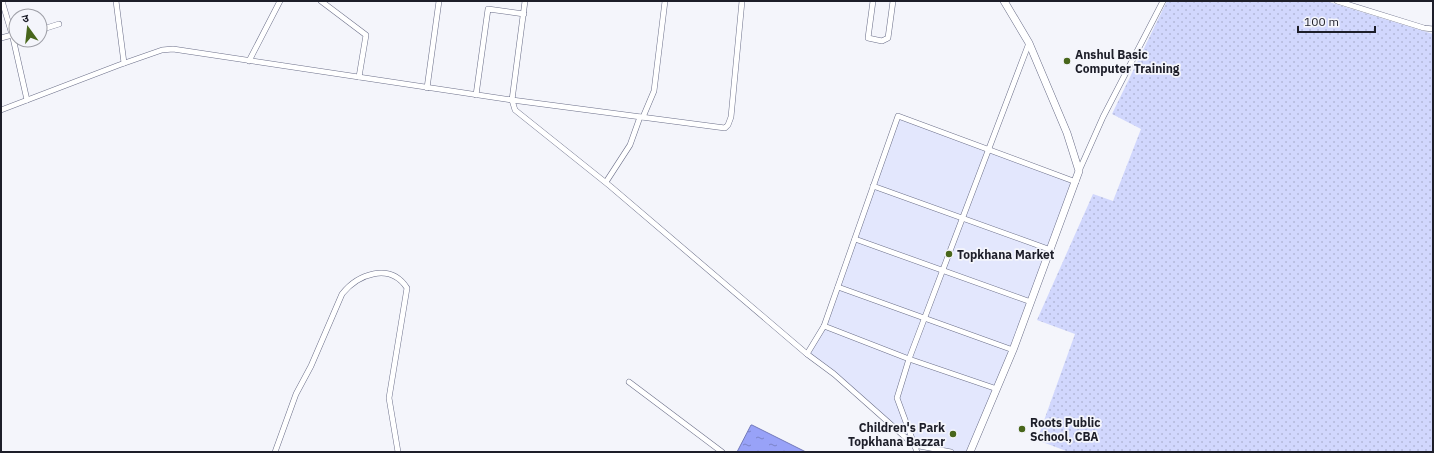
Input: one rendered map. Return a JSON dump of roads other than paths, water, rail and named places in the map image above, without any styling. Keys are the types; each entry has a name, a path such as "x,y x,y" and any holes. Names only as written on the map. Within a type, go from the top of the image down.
{"street":[{"path":"2,1 8,18"},
{"path":"116,1 124,63"},
{"path":"248,61 280,1"},
{"path":"321,1 366,35 359,78"},
{"path":"427,88 439,1"},
{"path":"525,1 512,100 515,110 606,182 807,354 834,374 914,445 951,452"},
{"path":"606,182 630,145 641,117 654,91 665,1"},
{"path":"1,110 124,63 162,50 173,49 476,95 726,128 728,125 738,54 737,38 742,1"},
{"path":"873,1 868,38 882,41 888,38 893,1"},
{"path":"1004,1 1029,43 1067,133 1079,170"},
{"path":"970,452 1014,350 1076,182 1079,170 1103,117 1163,1"},
{"path":"1337,1 1424,28 1433,29"},
{"path":"476,95 488,9 524,14"},
{"path":"48,27 59,24"},
{"path":"916,452 897,398 910,359 990,150 1029,43"},
{"path":"16,48 27,100"},
{"path":"807,354 824,326 898,116 1076,182"},
{"path":"873,186 963,220 1050,250"},
{"path":"855,239 1031,302"},
{"path":"275,452 296,394 311,366 342,294 357,280 381,272 393,274 402,281 407,288 388,398 398,452"},
{"path":"838,287 1014,350"},
{"path":"824,326 910,359 997,389"},
{"path":"629,382 722,452"}],"water":[{"path":"752,425 806,452 737,452"}],"place":[{"name":"Anshul Basic Computer Training","path":"1067,61"},
{"name":"Topkhana Market","path":"949,254"},
{"name":"Roots Public School, CBA","path":"1022,429"},
{"name":"Children's Park Topkhana Bazzar","path":"953,434"}]}
